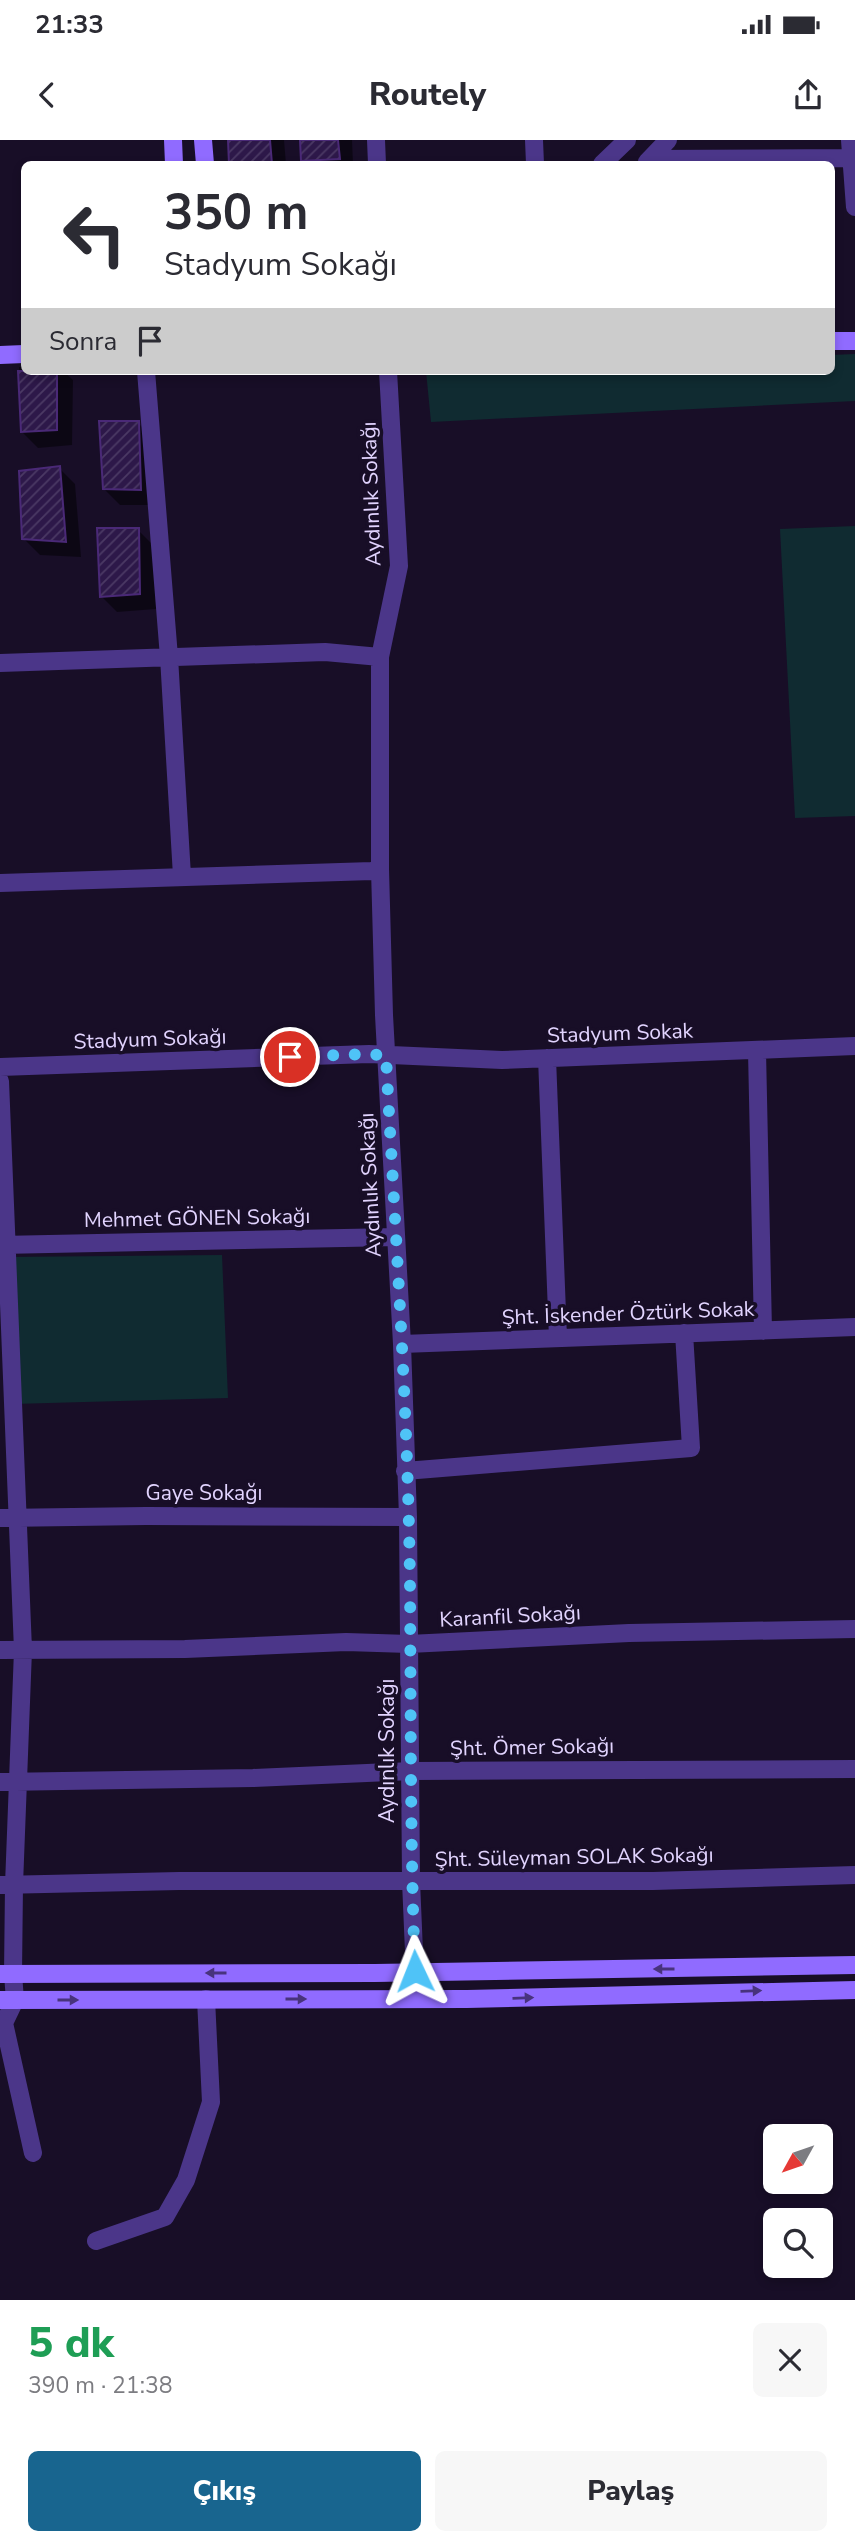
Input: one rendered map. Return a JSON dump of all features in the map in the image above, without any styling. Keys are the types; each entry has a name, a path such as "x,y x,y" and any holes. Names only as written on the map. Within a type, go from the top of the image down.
{"street":[{"path":"173,140 174,161"},
{"path":"203,140 205,161"},
{"path":"376,140 377,161"},
{"path":"534,140 535,161"},
{"path":"605,161 627,140"},
{"path":"650,161 668,140"},
{"path":"677,161 851,149 855,207"},
{"path":"835,341 855,341"},
{"path":"0,355 21,354"},
{"path":"146,375 169,657 182,876"},
{"name":"Aydınlık Sokağı","path":"388,375 399,566 380,657 380,869 408,1517 411,1881 416,1999"},
{"path":"0,652 0,663 325,652 380,657"},
{"path":"0,883 380,869"},
{"name":"Stadyum Sokak","path":"386,1056 502,1060 855,1046"},
{"path":"757,1051 763,1331"},
{"name":"Stadyum Sokağı","path":"0,1067 355,1054 386,1056"},
{"path":"547,1058 558,1338"},
{"path":"0,1082 6,1364 19,1518 23,1650 19,1782 7,1885 8,2000 2,2025 33,2153"},
{"name":"Mehmet GÖNEN Sokağı","path":"4,1245 395,1237"},
{"name":"Şht. İskender Öztürk Sokak","path":"402,1344 855,1328"},
{"path":"405,1471 691,1448 684,1334"},
{"name":"Gaye Sokağı","path":"0,1518 408,1517"},
{"name":"Karanfil Sokağı","path":"0,1650 185,1648 346,1642 409,1644 629,1633 855,1629"},
{"name":"Şht. Ömer Sokağı","path":"0,1782 253,1778 412,1771 855,1769"},
{"name":"Şht. Süleyman SOLAK Sokağı","path":"7,1885 194,1881 653,1881 855,1875"},
{"path":"7,1974 855,1965"},
{"path":"8,2000 416,1999 855,1990"},
{"path":"96,2241 165,2217 186,2180 211,2102 206,1999"}],"green space":[{"path":"855,354 855,401 431,422 426,375 835,375 835,355"},
{"path":"855,526 855,816 795,818 780,529"},
{"path":"222,1255 228,1398 13,1404 7,1257"}],"building":[{"path":"228,140 270,140 272,161 229,161"},
{"path":"300,140 338,140 340,159 301,161"},
{"path":"18,371 21,371 21,375 57,375 57,430 21,432"},
{"path":"99,421 139,421 141,490 103,489"},
{"path":"60,466 66,542 22,539 19,471"},
{"path":"97,528 139,528 140,594 100,597"}],"route":[{"path":"290,1057 369,1054 386,1056 402,1344 408,1517 411,1860 415,1971"}]}
